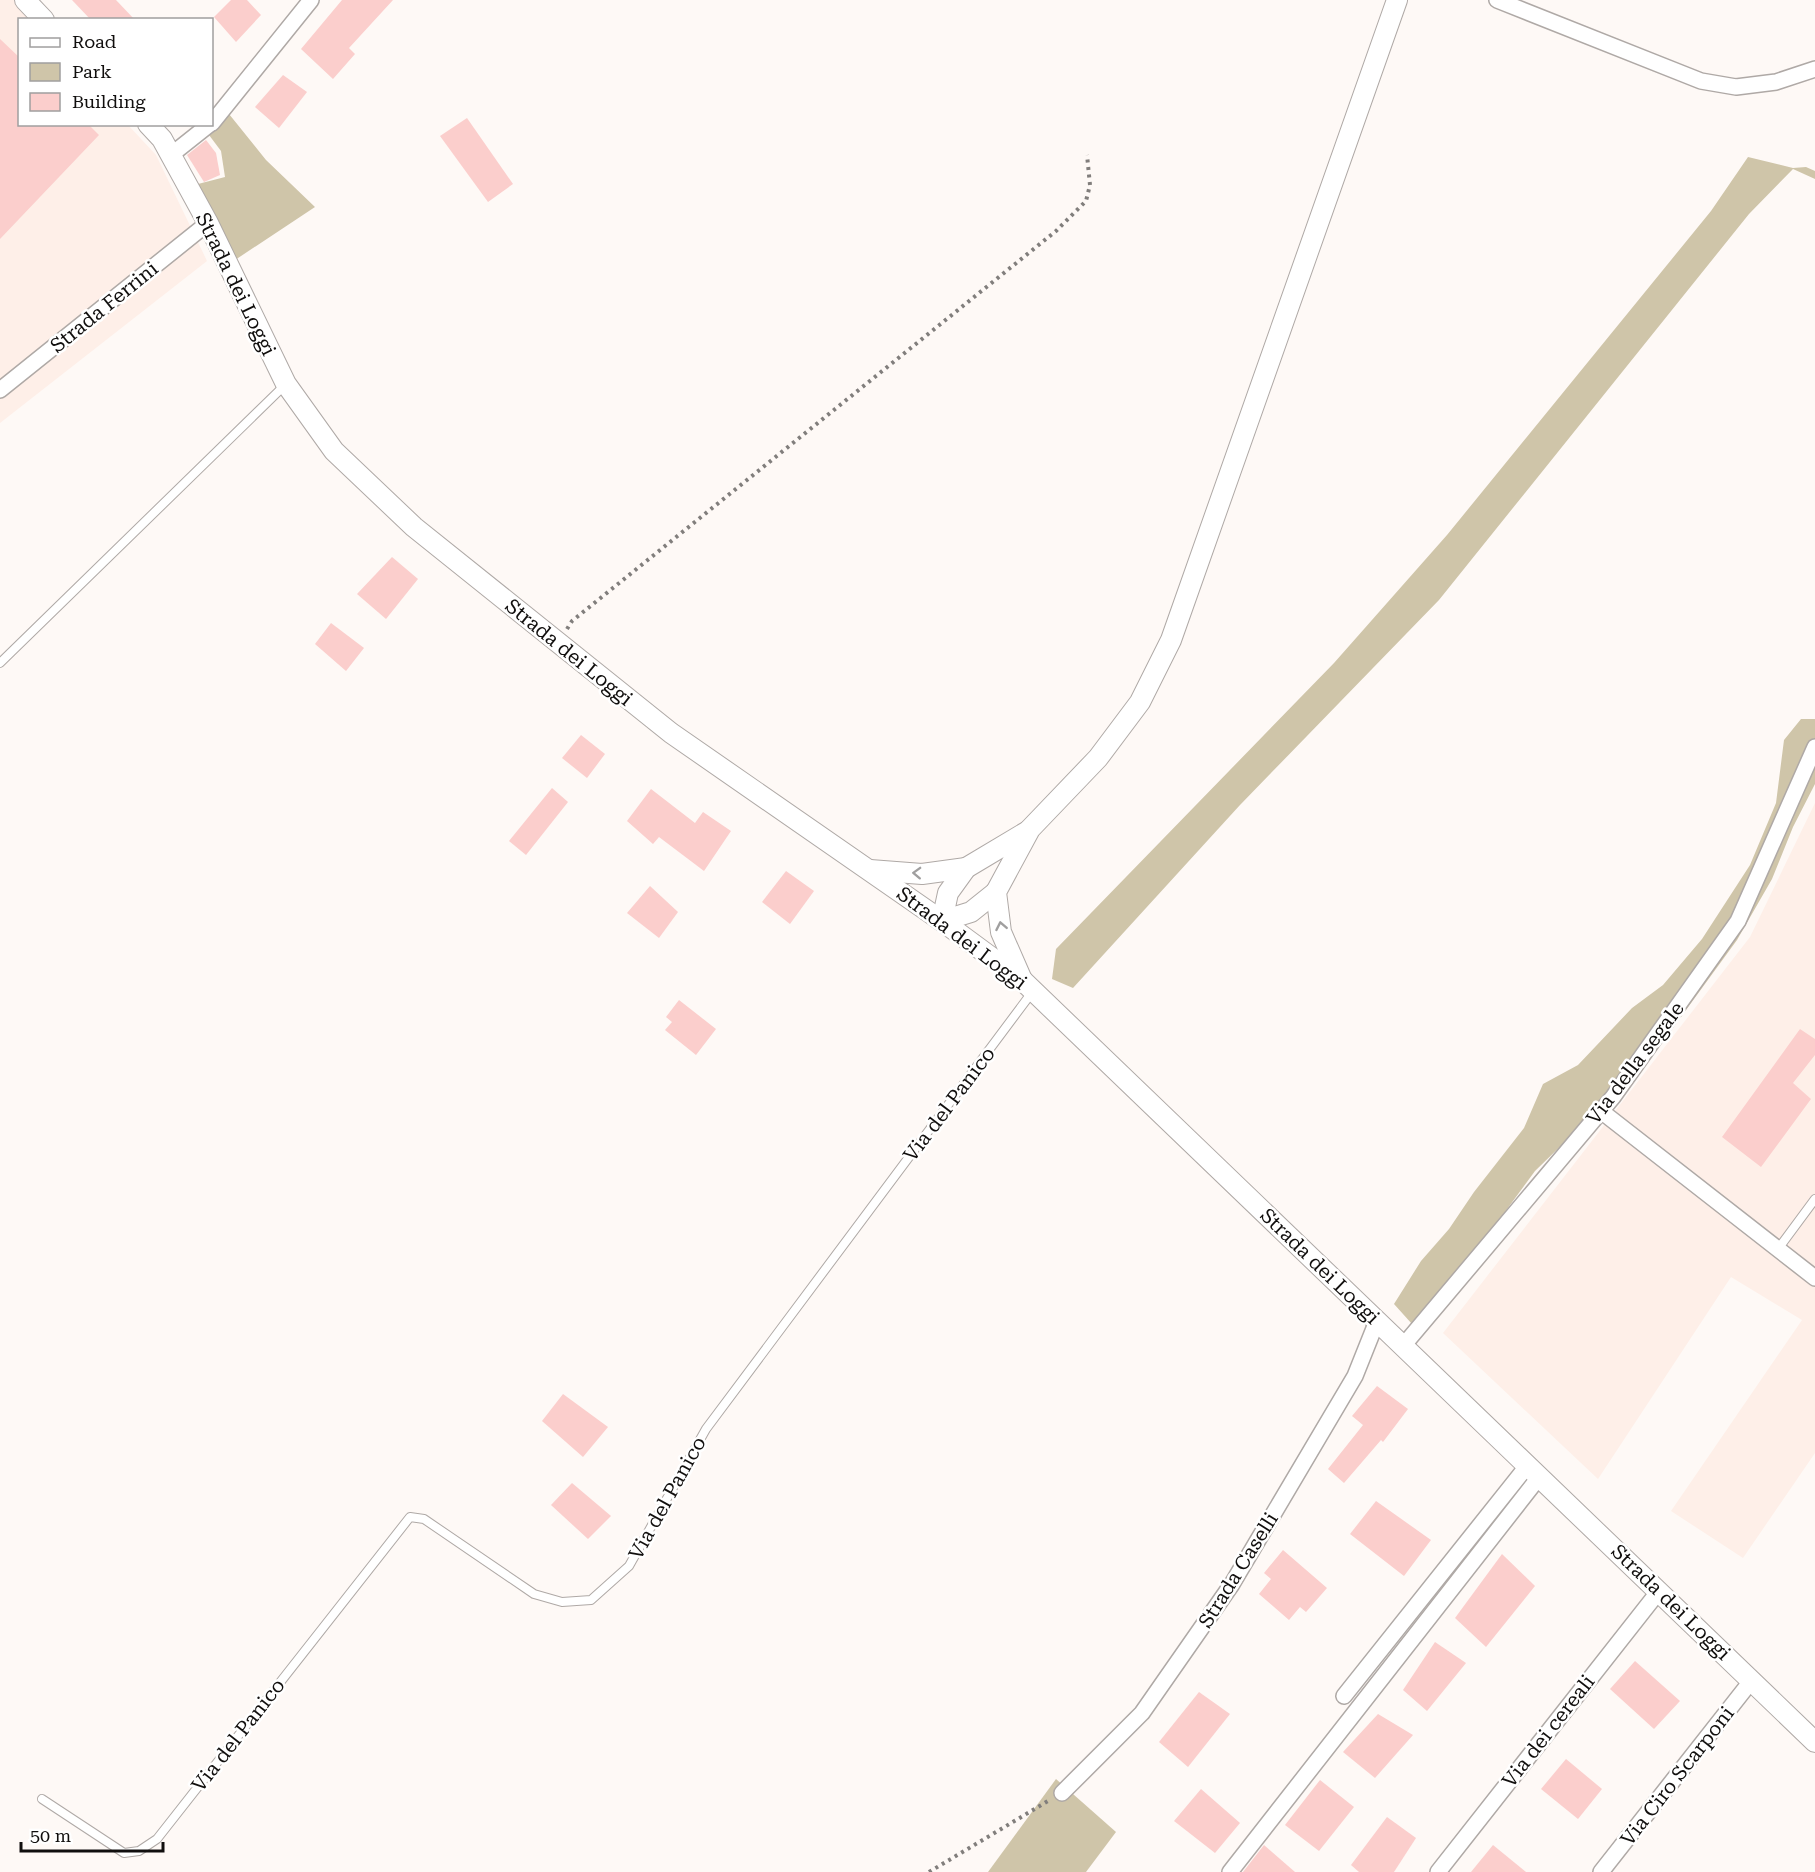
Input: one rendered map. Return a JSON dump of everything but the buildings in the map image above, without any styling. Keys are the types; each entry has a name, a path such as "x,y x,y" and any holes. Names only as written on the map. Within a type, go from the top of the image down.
{"street":[{"path":"25,0 42,18"},
{"path":"213,122 311,0"},
{"path":"1030,829 996,892 970,912 942,921 948,893 966,868 1030,829 1098,758 1140,702 1171,640 1397,0"},
{"path":"1497,0 1701,81 1737,87 1776,82 1815,69"},
{"name":"Strada dei Loggi","path":"150,126 162,139 208,223 286,384 334,451 414,528 671,733 942,921 1028,986 1815,1742"},
{"path":"171,155 208,126"},
{"name":"Strada Ferrini","path":"0,390 208,223"},
{"name":"Via della segale","path":"1403,1346 1613,1096 1738,921 1815,747"},
{"path":"868,870 922,874 966,868"},
{"path":"996,892 1001,932 1028,986"},
{"path":"1601,1111 1815,1278"},
{"name":"Strada Caselli","path":"1062,1793 1142,1713 1232,1584 1355,1376 1377,1321"},
{"path":"1344,1696 1534,1471"},
{"path":"1230,1872 1534,1471"},
{"name":"Via dei cereali","path":"1438,1872 1659,1591"},
{"name":"Via Ciro Scarponi","path":"1601,1872 1752,1680"}],"lane":[{"path":"0,663 286,384"},
{"name":"Via del Panico","path":"42,1799 123,1852 139,1851 157,1839 410,1517 424,1519 534,1594 562,1602 591,1600 629,1566 706,1429 1028,986"},
{"path":"1778,1250 1815,1199"}],"path":[{"path":"558,642 572,621 1056,231 1086,201 1090,185 1087,155"},
{"path":"929,1872 1062,1793"}],"shaded area":[{"path":"0,0 14,0 31,18 18,18 18,126 129,126 156,155 207,261 0,423"},
{"path":"1815,803 1815,1453 1743,1558 1671,1511 1802,1320 1731,1277 1598,1479 1443,1333 1750,937"}],"green space":[{"path":"229,114 266,160 315,207 232,262 198,184 225,177 221,151 209,135"},
{"path":"1748,157 1793,168 1806,167 1815,171 1815,179 1793,169 1749,214 1439,600 1240,805 1073,988 1052,979 1056,949 1334,663 1447,535 1711,211"},
{"path":"1801,719 1815,719 1815,784 1793,827 1772,879 1737,940 1678,1021 1627,1068 1572,1135 1535,1171 1444,1295 1412,1324 1394,1304 1421,1261 1449,1229 1474,1192 1524,1128 1543,1084 1578,1065 1632,1008 1663,985 1702,939 1750,865 1776,803 1784,740"},
{"path":"1056,1779 1116,1832 1086,1872 988,1872"}]}
